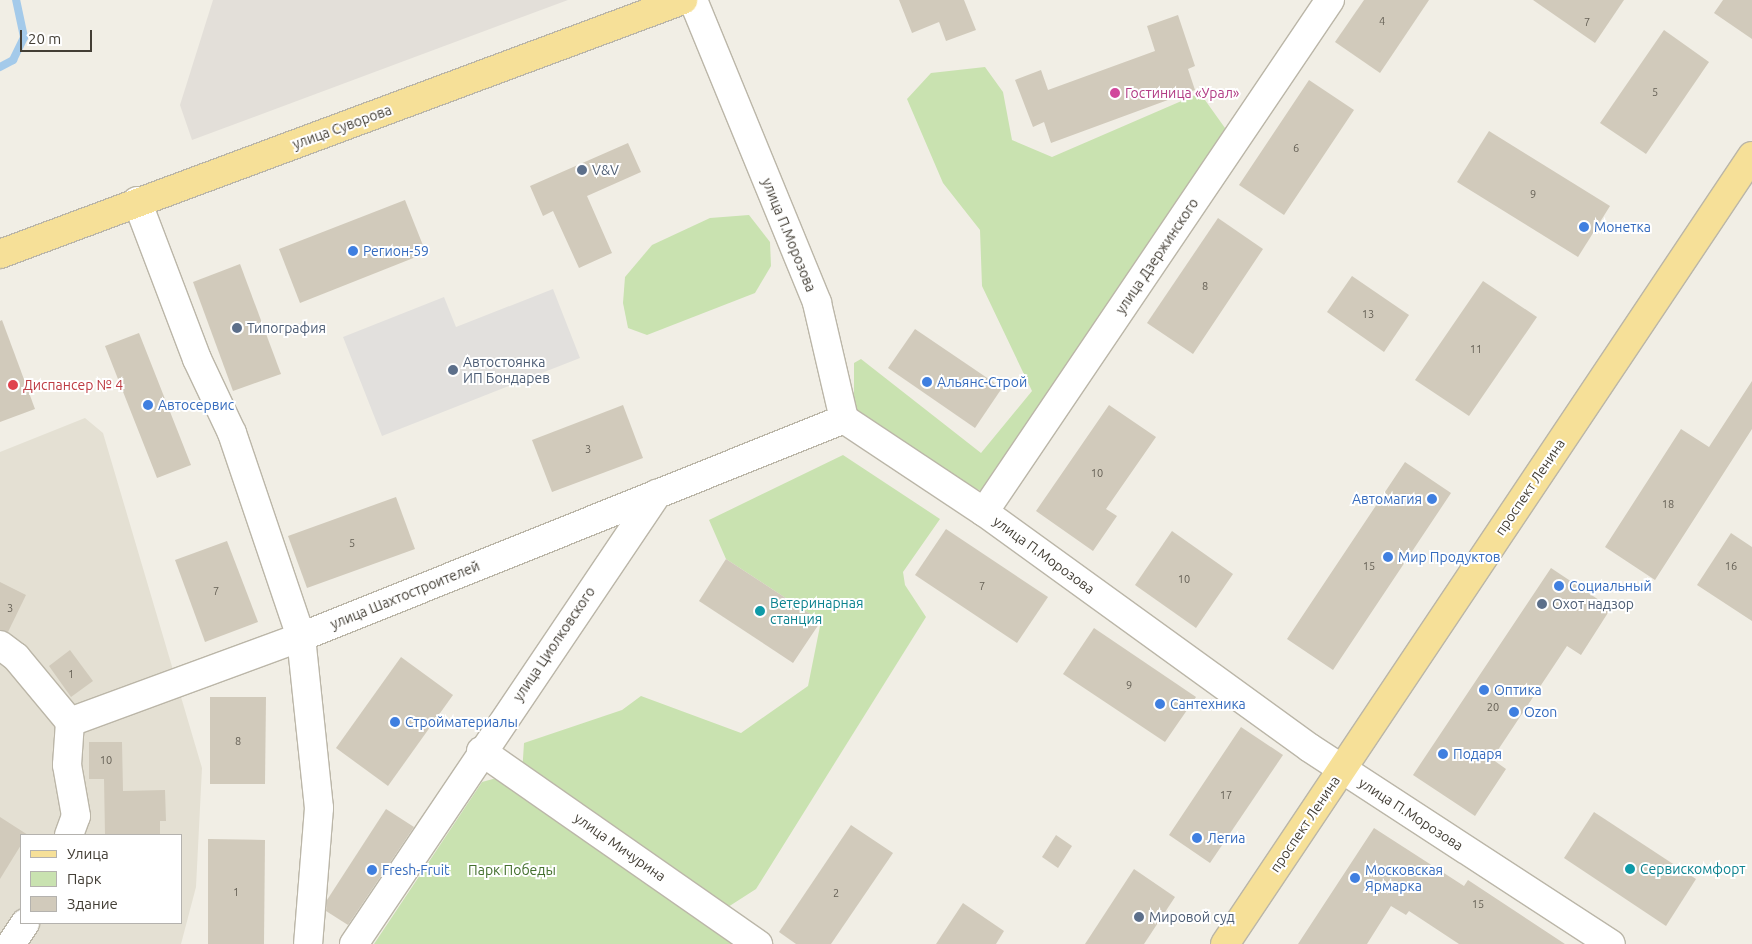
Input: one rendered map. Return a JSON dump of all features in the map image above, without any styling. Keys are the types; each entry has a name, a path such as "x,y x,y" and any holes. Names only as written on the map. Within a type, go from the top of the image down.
{"main road":[{"name":"улица Суворова","path":"0,254 137,201 683,0"},
{"name":"проспект Ленина","path":"1225,944 1752,156"}],"street":[{"name":"улица П.Морозова","path":"693,0 817,303 844,419 984,512 1342,769 1611,944"},
{"name":"улица Дзержинского","path":"984,512 1330,0"},
{"path":"137,201 197,359 232,433 301,637 319,808 308,944"},
{"name":"улица Шахтостроителей","path":"70,722 301,637 844,419"},
{"name":"улица Циолковского","path":"354,944 481,751 656,494"},
{"path":"0,645 16,657 70,722 67,765 76,816 69,834"},
{"name":"улица Мичурина","path":"481,751 758,944"},
{"path":"10,944 23,924"}],"shaded area":[{"path":"213,0 568,0 192,140 180,105"},
{"name":"Автостоянка ИП Бондарев","path":"553,289 580,358 382,436 343,337 444,297 456,327"},
{"path":"85,418 103,433 202,768 196,887 181,944 0,944 0,452"}],"green space":[{"path":"985,67 1003,92 1012,140 1052,157 1200,93 1230,135 985,493 954,478 854,412 854,363 861,359 981,453 1032,391 982,286 980,230 943,183 907,99 931,73"},
{"path":"749,215 770,242 771,266 755,293 647,335 628,328 623,303 625,277 652,245 710,218"},
{"path":"843,455 940,519 903,572 905,585 926,617 756,889 728,907 522,774 524,743 622,710 641,696 741,733 808,686 821,621 726,559 709,520"},
{"name":"Парк Победы","path":"500,777 752,944 374,944 482,782"}],"building":[{"path":"899,0 964,0 976,30 946,41 939,22 912,33"},
{"path":"1364,0 1429,0 1380,73 1335,42"},
{"path":"1533,0 1624,0 1595,43"},
{"path":"1723,0 1752,0 1752,39 1714,13"},
{"name":"Гостиница «Урал»","path":"1178,15 1195,66 1188,69 1195,90 1051,143 1044,122 1033,127 1015,80 1041,70 1048,90 1155,51 1147,26"},
{"path":"1664,30 1709,62 1646,154 1600,123"},
{"path":"1309,80 1354,110 1284,215 1239,185"},
{"path":"1489,131 1610,206 1578,257 1457,182"},
{"path":"628,143 641,172 587,196 612,253 579,268 553,211 543,216 530,186"},
{"name":"Регион-59","path":"405,200 426,253 300,303 279,249"},
{"path":"1218,218 1263,249 1193,354 1147,323"},
{"name":"Типография","path":"240,264 281,374 233,391 193,282"},
{"path":"1352,276 1409,315 1384,352 1327,312"},
{"path":"1483,281 1537,317 1469,416 1415,380"},
{"path":"2,320 35,409 0,422 0,321"},
{"path":"915,329 1002,388 975,428 888,368"},
{"name":"Автосервис","path":"139,333 191,465 157,478 105,346"},
{"path":"1752,381 1752,429 1655,580 1605,547 1681,429 1709,447"},
{"path":"623,405 643,458 552,492 532,440"},
{"path":"1109,405 1156,437 1106,509 1117,516 1093,551 1036,511"},
{"path":"1405,462 1451,493 1333,670 1287,639"},
{"path":"396,497 415,549 307,588 288,536"},
{"path":"946,529 1048,597 1017,643 915,575"},
{"path":"1172,531 1233,574 1196,628 1135,585"},
{"path":"1731,533 1752,547 1752,621 1697,585"},
{"path":"227,541 258,622 205,642 175,560"},
{"name":"Ветеринарная станция","path":"726,559 821,621 793,663 699,601"},
{"path":"1551,568 1611,608 1581,655 1567,646 1492,759 1506,769 1475,816 1413,775"},
{"path":"0,582 26,595 8,632 0,630"},
{"path":"1094,628 1196,697 1165,742 1063,674"},
{"path":"70,650 93,681 71,697 49,666"},
{"name":"Стройматериалы","path":"401,657 453,695 388,786 336,748"},
{"path":"210,697 266,697 265,784 210,784"},
{"path":"1241,727 1283,755 1210,863 1169,835"},
{"path":"89,742 122,742 123,791 165,790 166,821 160,821 160,834 105,834 104,779 89,779"},
{"name":"Fresh-Fruit","path":"386,809 414,827 348,925 326,911 327,900"},
{"name":"Сервискомфорт","path":"1594,812 1696,879 1666,926 1564,858"},
{"path":"0,817 26,834 20,834 20,847 0,879"},
{"path":"851,825 893,853 831,944 796,944 779,932"},
{"path":"1374,828 1464,886 1468,880 1565,944 1459,944 1409,911 1406,915 1391,906 1367,944 1298,944"},
{"path":"1056,835 1072,846 1058,868 1042,857"},
{"path":"208,839 265,840 264,944 208,944"},
{"path":"1134,869 1175,897 1144,944 1085,944"},
{"path":"963,903 1004,931 996,944 936,944"}],"waterway":[{"path":"0,67 13,60 24,37 16,0"}],"place":[{"name":"Гостиница «Урал»","path":"1115,93"},
{"name":"V&V","path":"582,170"},
{"name":"Монетка","path":"1584,227"},
{"name":"Регион-59","path":"353,251"},
{"name":"Типография","path":"237,328"},
{"name":"Автостоянка ИП Бондарев","path":"453,370"},
{"name":"Альянс-Строй","path":"927,382"},
{"name":"Диспансер № 4","path":"13,385"},
{"name":"Автосервис","path":"148,405"},
{"name":"Автомагия","path":"1432,499"},
{"name":"Мир Продуктов","path":"1388,557"},
{"name":"Социальный","path":"1559,586"},
{"name":"Охот надзор","path":"1542,604"},
{"name":"Ветеринарная станция","path":"760,611"},
{"name":"Оптика","path":"1484,690"},
{"name":"Сантехника","path":"1160,704"},
{"name":"Ozon","path":"1514,712"},
{"name":"Стройматериалы","path":"395,722"},
{"name":"Подаря","path":"1443,754"},
{"name":"Легиа","path":"1197,838"},
{"name":"Сервискомфорт","path":"1630,869"},
{"name":"Fresh-Fruit","path":"372,870"},
{"name":"Московская Ярмарка","path":"1355,878"},
{"name":"Мировой суд","path":"1139,917"}]}
